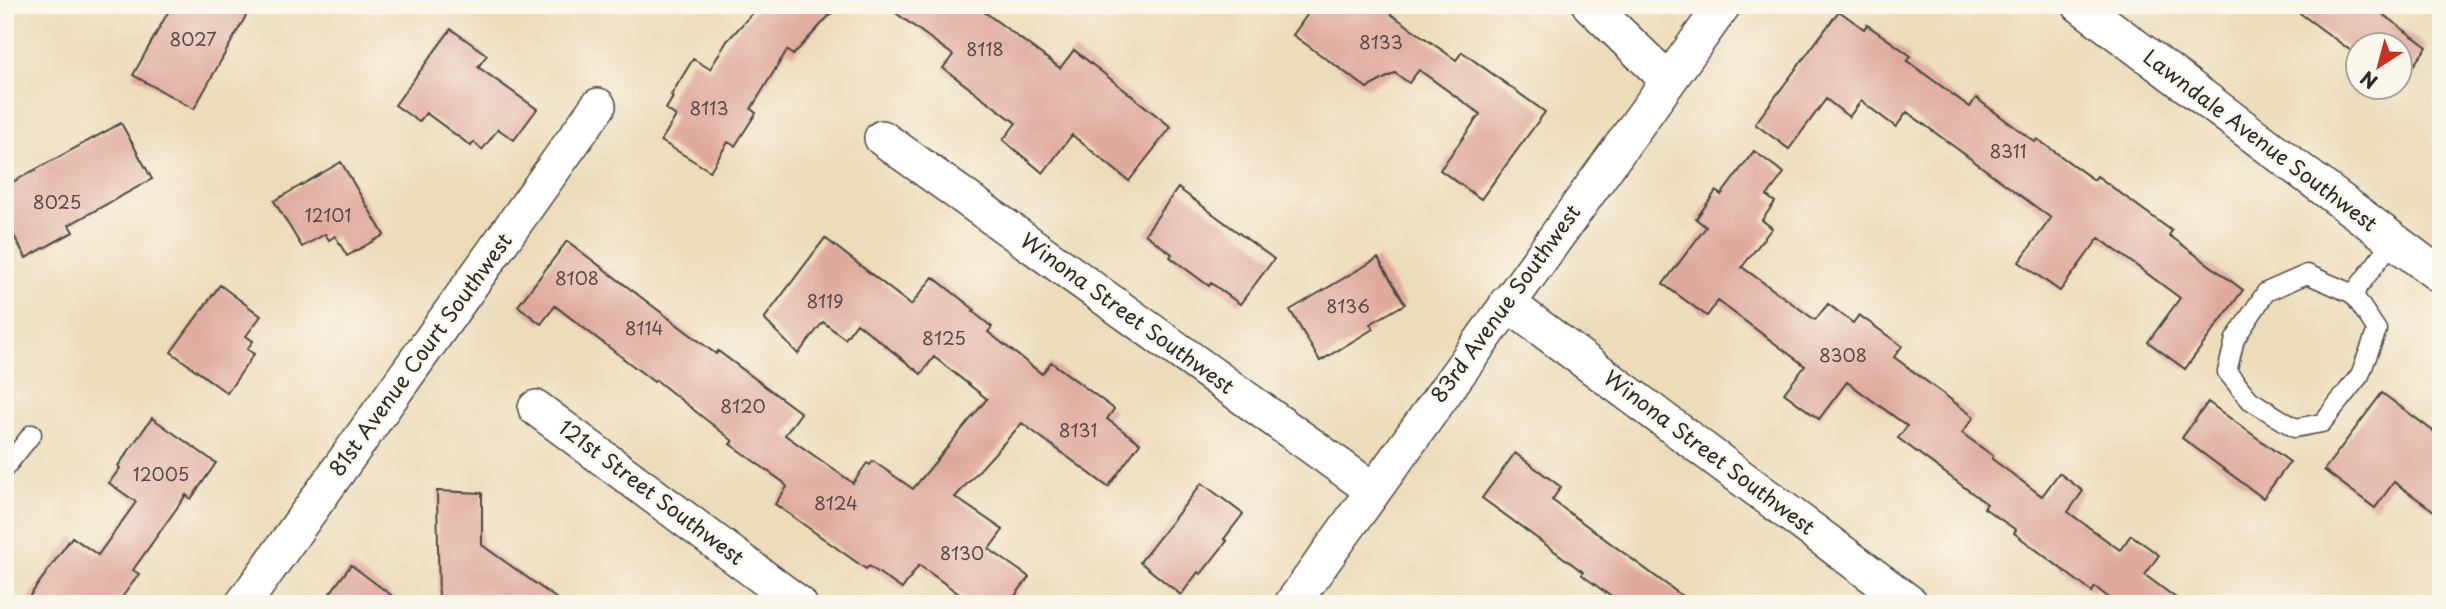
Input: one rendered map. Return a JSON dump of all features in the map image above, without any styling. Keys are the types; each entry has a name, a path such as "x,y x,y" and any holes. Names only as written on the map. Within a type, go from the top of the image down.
{"street":[{"path":"1590,5 1668,80"},
{"name":"83rd Avenue Southwest","path":"1292,604 1723,5"},
{"name":"Lawndale Avenue Southwest","path":"2080,5 2441,276"},
{"name":"81st Avenue Court Southwest","path":"243,604 598,106"},
{"name":"Winona Street Southwest","path":"882,138 1373,490"},
{"name":"Winona Street Southwest","path":"1507,303 1911,604"},
{"name":"121st Street Southwest","path":"536,408 799,604"}],"lane":[{"path":"2354,294 2393,241"},
{"path":"2307,274 2354,294 2376,330 2360,376 2322,423 2295,428 2250,400 2227,372 2235,339 2266,292 2307,274"},
{"path":"5,468 32,434"}],"building":[{"path":"172,5 252,5 194,109 133,75"},
{"path":"760,5 839,5 793,55 787,50 751,109 756,113 735,146 728,142 710,171 661,141 676,116 666,109 673,97 671,95 693,59 710,69 727,41"},
{"path":"885,5 975,5 1060,68 1074,50 1171,127 1129,181 1072,135 1043,173 1003,140 1016,123 943,68 953,55"},
{"path":"1314,5 1378,5 1456,60 1462,52 1545,112 1481,199 1440,170 1480,114 1419,70 1409,83 1395,73 1367,88 1293,35"},
{"path":"2289,5 2370,5 2407,32 2344,32 2344,46"},
{"path":"1839,11 1864,29 1867,25 1911,56 1907,61 1970,107 1976,98 2035,142 2037,139 2094,180 2097,176 2172,231 2169,235 2243,290 2185,369 2148,342 2180,298 2099,238 2060,291 2019,262 2051,218 1907,112 1896,127 1861,101 1849,117 1826,99 1789,149 1755,124"},
{"path":"451,29 487,55 478,67 537,109 514,140 498,129 482,150 474,142 471,146 426,113 419,122 395,105"},
{"path":"2414,37 2427,47 2414,64"},
{"path":"121,123 152,179 69,225 73,232 26,258 5,219 5,186"},
{"path":"1754,151 1784,173 1767,196 1775,202 1762,220 1772,228 1742,267 1815,320 1828,304 1853,323 1859,315 1902,346 1894,357 1974,417 1962,433 2042,496 2059,473 2083,491 2068,512 2120,550 2131,535 2159,555 2145,575 2184,604 2117,604 2095,587 2092,592 2014,533 2016,530 1984,508 1987,504 1898,438 1907,426 1847,382 1819,419 1784,393 1805,366 1718,301 1707,316 1663,284 1706,227 1696,219 1716,191 1721,195"},
{"path":"341,162 384,235 347,256 335,236 329,240 325,234 302,247 274,201"},
{"path":"1178,188 1274,259 1240,304 1211,283 1209,286 1145,234"},
{"path":"825,238 911,305 933,277 992,327 988,332 1042,374 1051,362 1114,409 1107,419 1140,443 1108,487 1022,423 955,497 1003,530 989,549 1029,577 1009,604 973,604 919,565 902,589 869,566 866,569 775,504 787,487 783,482 730,444 733,441 656,380 654,382 555,306 541,324 518,306 567,241 716,354 718,351 801,413 785,435 853,483 867,463 870,465 873,461 913,489 987,399 934,357 921,374 857,323 845,339 823,322 798,354 764,319"},
{"path":"1378,258 1405,304 1370,324 1373,329 1320,361 1290,310"},
{"path":"220,285 261,316 246,336 253,341 247,349 254,354 227,393 171,352"},
{"path":"2382,393 2441,437 2441,516 2394,482 2375,508 2324,470"},
{"path":"2208,402 2290,462 2263,498 2182,438"},
{"path":"152,418 216,463 191,499 186,495 133,570 139,574 117,604 24,604 72,537 98,555 136,502 109,483"},
{"path":"1515,453 1561,487 1552,500 1693,604 1621,604 1582,575 1583,572 1482,498"},
{"path":"1202,483 1243,514 1224,539 1227,541 1181,595 1140,562"},
{"path":"437,491 482,493 482,545 564,604 439,604"},
{"path":"351,565 403,604 322,604"}]}
